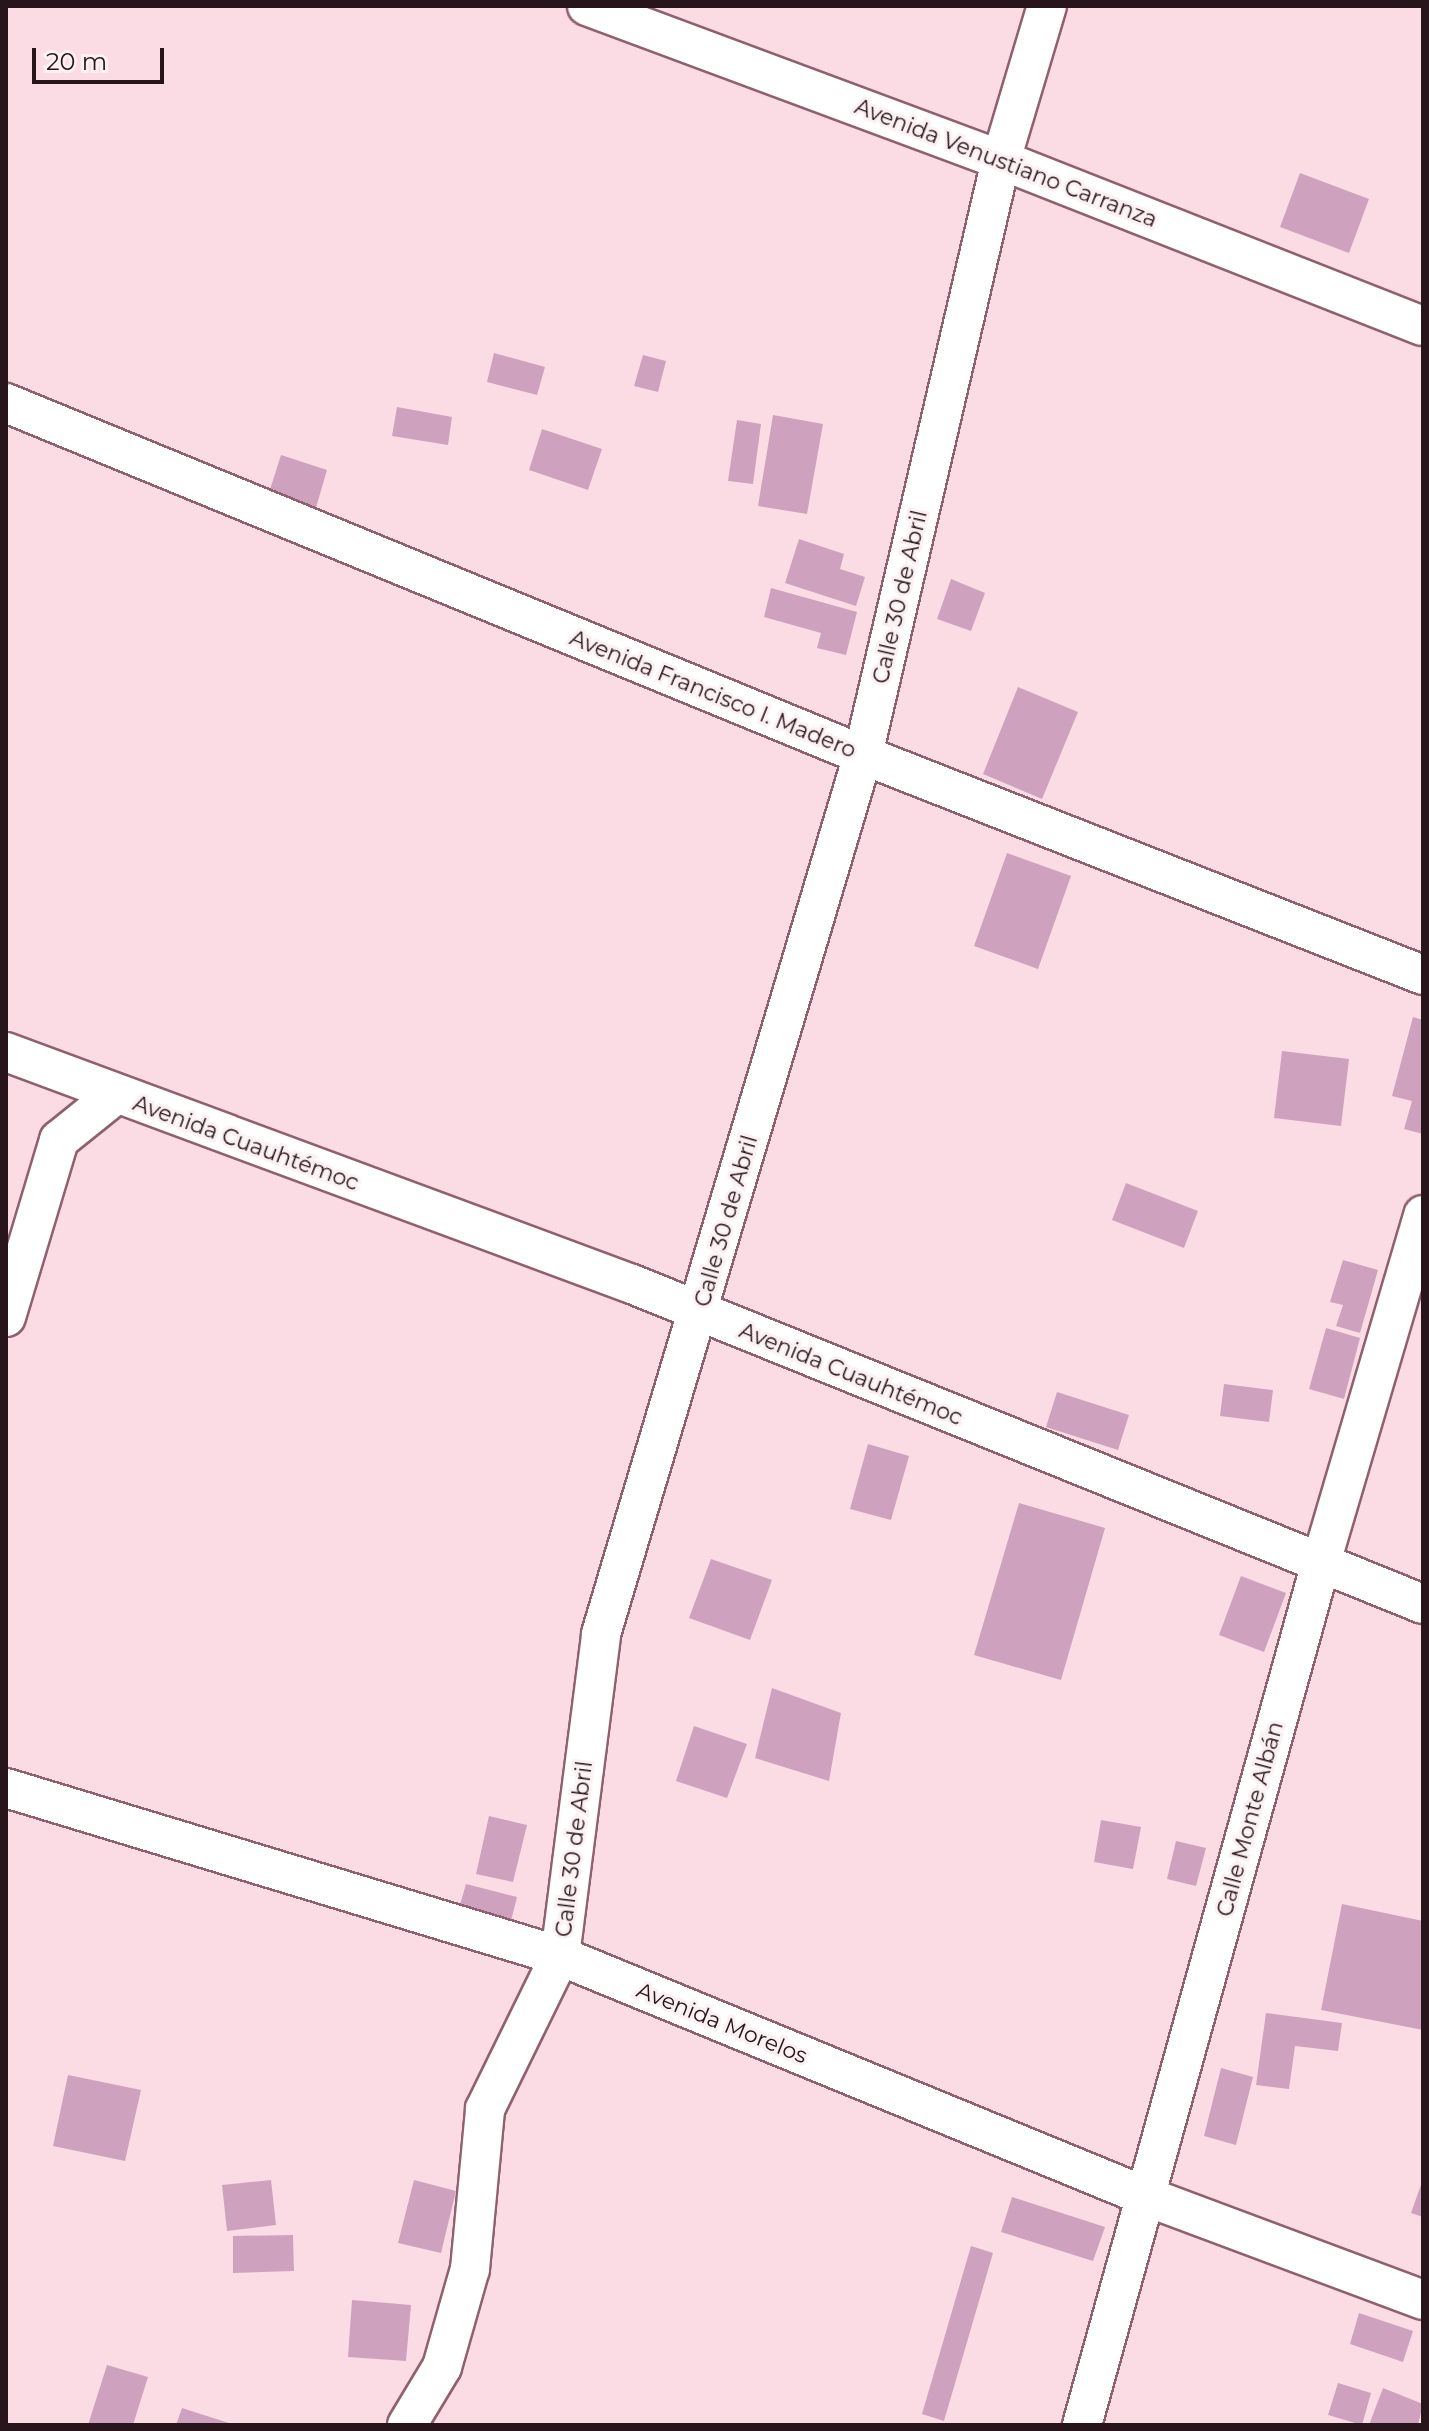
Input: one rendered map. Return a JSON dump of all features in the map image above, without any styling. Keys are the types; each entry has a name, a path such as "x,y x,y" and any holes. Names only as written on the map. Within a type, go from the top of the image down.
{"street":[{"name":"Avenida Venustiano Carranza","path":"587,6 1001,160 1423,326"},
{"name":"Calle 30 de Abril","path":"407,2425 442,2367 470,2269 485,2109 560,1956 601,1634 863,755 1001,160 1047,6"},
{"name":"Avenida Francisco I. Madero","path":"6,403 863,755 1423,975"},
{"name":"Avenida Cuauhtémoc","path":"6,1052 699,1312 1320,1566 1423,1604"},
{"path":"6,1317 59,1140 115,1095"},
{"name":"Calle Monte Albán","path":"1082,2425 1320,1566 1423,1215"},
{"name":"Avenida Morelos","path":"6,1788 560,1956 1145,2196 1423,2300"}],"building":[{"path":"1300,173 1369,199 1349,253 1280,227"},
{"path":"494,353 545,367 537,395 487,382"},
{"path":"643,355 666,361 658,392 634,386"},
{"path":"397,407 452,417 448,445 392,436"},
{"path":"773,415 823,424 807,514 758,506"},
{"path":"737,420 761,424 753,484 728,481"},
{"path":"542,429 602,449 588,490 529,470"},
{"path":"281,455 327,470 315,511 268,496"},
{"path":"799,539 844,554 840,569 865,577 856,606 785,583"},
{"path":"951,579 985,593 971,631 937,619"},
{"path":"771,588 857,612 846,655 817,648 821,633 764,617"},
{"path":"1018,687 1078,712 1042,799 983,774"},
{"path":"1007,853 1071,876 1038,969 974,946"},
{"path":"1413,1017 1423,1020 1423,1134 1404,1129 1412,1101 1392,1096"},
{"path":"1282,1051 1349,1059 1341,1126 1274,1118"},
{"path":"1126,1183 1198,1211 1184,1248 1112,1220"},
{"path":"1343,1260 1378,1270 1360,1333 1336,1326 1343,1305 1330,1302"},
{"path":"1326,1328 1360,1338 1344,1399 1309,1389"},
{"path":"1224,1384 1273,1390 1269,1422 1220,1416"},
{"path":"1057,1392 1129,1415 1118,1450 1046,1427"},
{"path":"868,1444 909,1456 891,1520 850,1509"},
{"path":"1019,1503 1105,1528 1061,1680 974,1655"},
{"path":"711,1559 772,1580 750,1640 689,1618"},
{"path":"1241,1576 1286,1593 1264,1652 1219,1635"},
{"path":"772,1688 841,1713 829,1781 755,1758"},
{"path":"694,1726 747,1744 727,1798 676,1781"},
{"path":"489,1816 527,1825 513,1882 476,1874"},
{"path":"1101,1820 1141,1827 1133,1869 1094,1862"},
{"path":"1176,1841 1206,1848 1196,1886 1167,1879"},
{"path":"466,1884 517,1897 509,1929 457,1915"},
{"path":"1342,1904 1423,1921 1423,2030 1321,2010"},
{"path":"1266,2013 1342,2023 1338,2051 1295,2046 1289,2089 1256,2085"},
{"path":"1221,2068 1253,2077 1236,2145 1204,2136"},
{"path":"68,2075 141,2090 125,2161 53,2146"},
{"path":"1423,2179 1423,2217 1411,2213"},
{"path":"271,2180 276,2225 227,2231 222,2185"},
{"path":"414,2180 456,2191 441,2253 398,2243"},
{"path":"1012,2197 1105,2227 1093,2261 1001,2232"},
{"path":"293,2235 294,2271 233,2273 233,2236"},
{"path":"971,2246 993,2253 944,2421 922,2414"},
{"path":"352,2300 411,2305 406,2361 348,2357"},
{"path":"1359,2313 1413,2331 1403,2362 1350,2344"},
{"path":"107,2365 148,2377 133,2425 88,2425"},
{"path":"1338,2383 1371,2393 1362,2425 1328,2415"},
{"path":"1383,2388 1423,2404 1418,2425 1369,2425"},
{"path":"182,2408 232,2424 232,2425 176,2425"}]}
